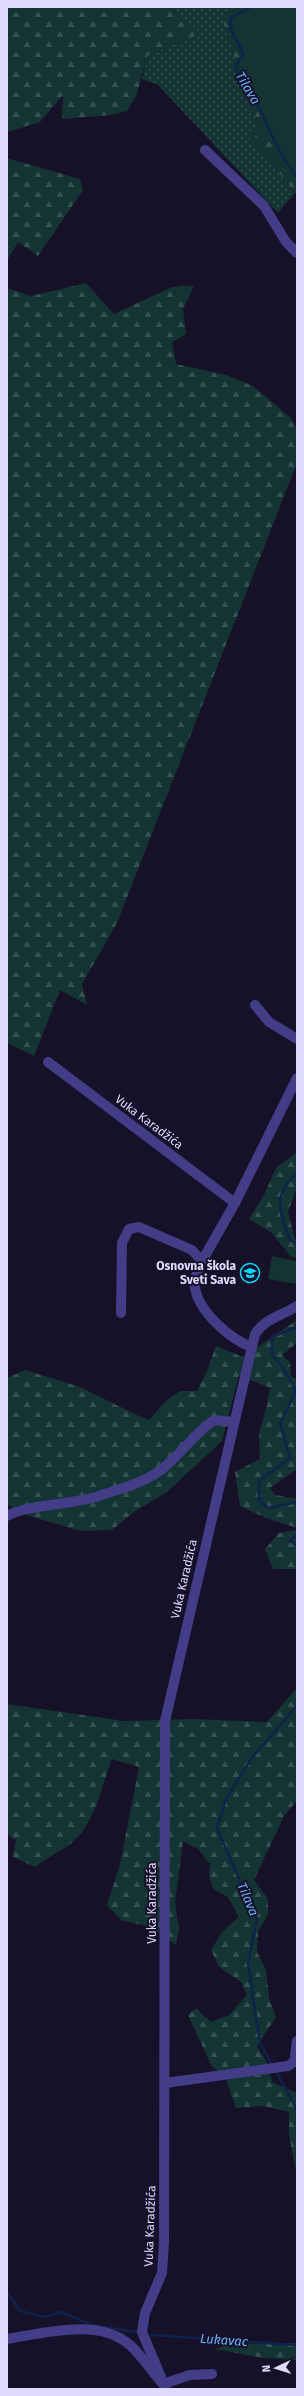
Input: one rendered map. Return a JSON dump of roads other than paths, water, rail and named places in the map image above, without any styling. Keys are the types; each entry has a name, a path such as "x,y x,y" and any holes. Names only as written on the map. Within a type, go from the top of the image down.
{"street":[{"path":"205,150 264,206 286,242 297,253"},
{"path":"256,1005 268,1022 297,1039"},
{"name":"Vuka Karadžića","path":"48,1062 235,1203"},
{"path":"251,1347 235,1339 219,1327 198,1296 195,1286 202,1261 235,1203 297,1078"},
{"path":"121,1313 122,1242 129,1228 139,1227 158,1234 192,1250 202,1261"},
{"name":"Vuka Karadžića","path":"164,2386 142,2332 142,2321 162,2273 165,2197 166,1721 251,1347 260,1326 273,1317 287,1312 297,1306"},
{"path":"7,1516 29,1509 97,1497 144,1479 161,1469 203,1428 214,1420 234,1422"},
{"path":"165,2084 288,2066 294,2062 297,2041"},
{"path":"7,2340 77,2330 102,2331 122,2339 131,2346 164,2386 190,2375 212,2374"}],"waterway":[{"name":"Tilava","path":"251,7 231,18 231,29 240,46 243,56 235,66 254,96 284,159 297,177"},
{"name":"Tilava","path":"297,1173 284,1189 280,1205 283,1221 290,1240 297,1244"},
{"name":"Tilava","path":"297,1327 272,1337 272,1355 282,1366 296,1391 280,1424 290,1458 259,1481 259,1500 268,1508 297,1502"},
{"name":"Tilava","path":"297,1534 290,1541 297,1545"},
{"name":"Tilava","path":"272,2065 260,2043 248,1963 257,1920 217,1828 226,1799 251,1759 297,1706"},
{"name":"Tilava","path":"276,2071 297,2110"},
{"name":"Lukavac","path":"7,2292 20,2311 45,2317 61,2312 92,2325 136,2332"},
{"name":"Lukavac","path":"151,2335 297,2345"}],"place":[{"name":"Osnovna škola Sveti Sava","path":"250,1273"}]}
